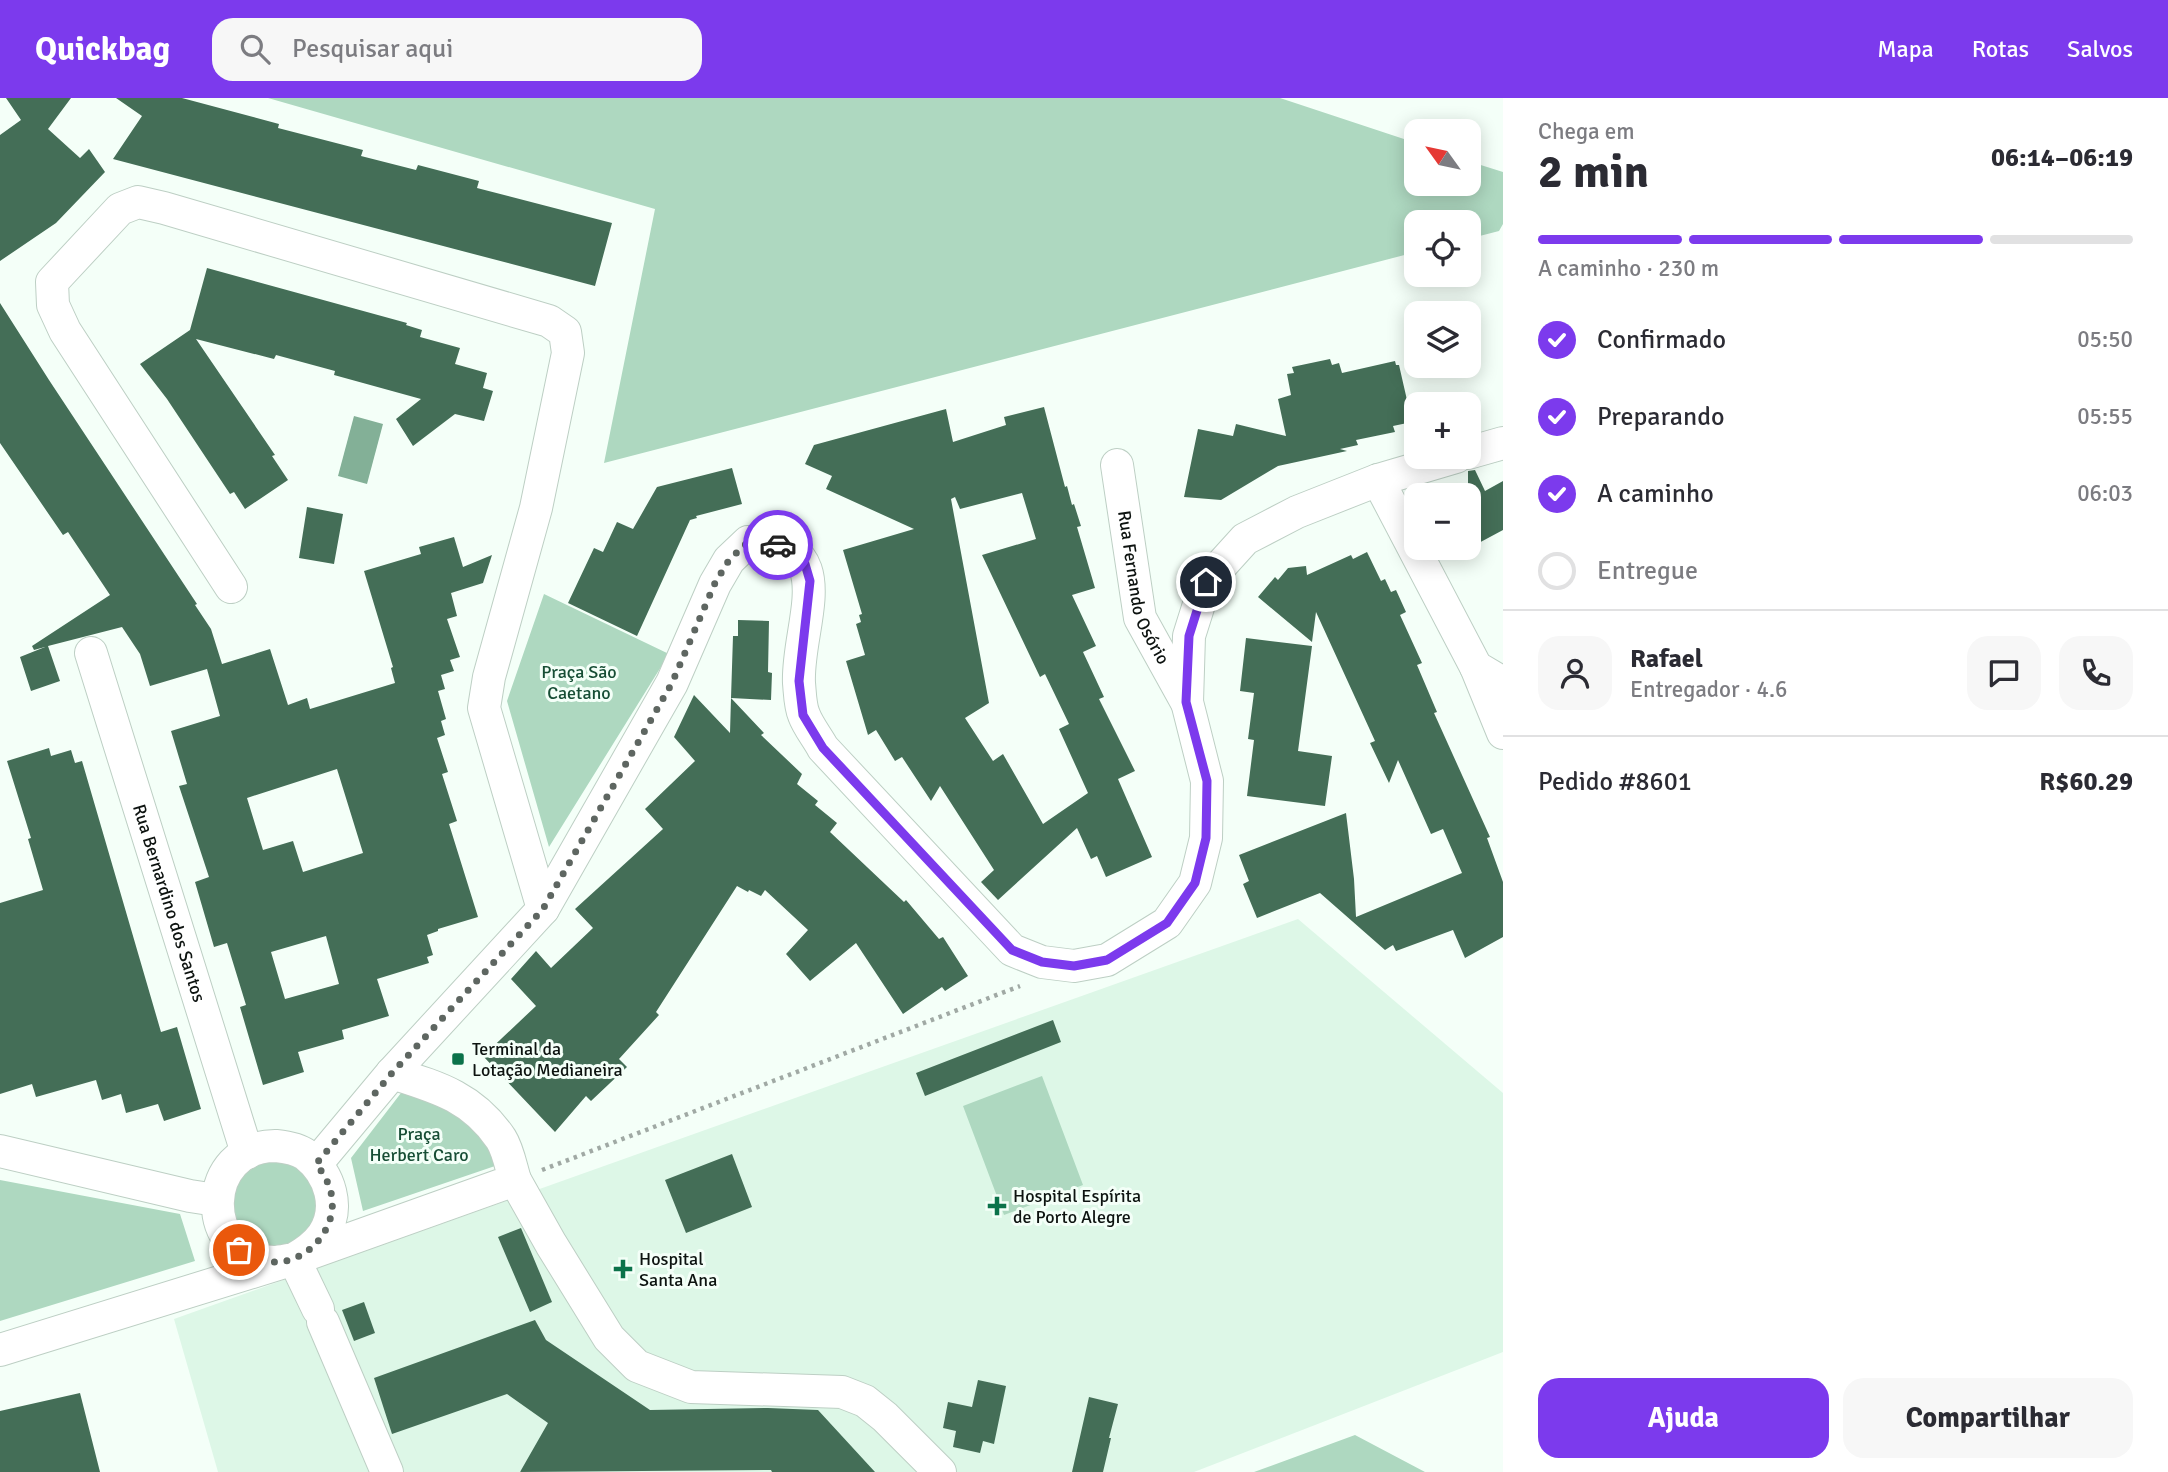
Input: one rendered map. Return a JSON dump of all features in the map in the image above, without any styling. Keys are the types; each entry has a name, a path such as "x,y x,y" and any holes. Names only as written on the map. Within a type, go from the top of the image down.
{"street":[{"path":"231,587 65,331 53,305 52,282 120,209 138,202 164,208 549,321 565,332 568,353 536,508 489,677 484,708 543,909"},
{"path":"1481,449 1503,443"},
{"name":"Rua Fernando Osório","path":"316,1164 392,1073 543,909 672,683 715,583 729,560 748,542 769,542 789,549 805,564 810,581 799,681 803,715 823,748 1012,950 1042,962 1074,966 1107,960 1167,923 1195,883 1206,838 1207,781 1186,702 1140,618 1117,465"},
{"name":"Rua Fernando Osório","path":"1186,702 1189,636 1206,582 1245,539 1297,512 1378,480 1415,469"},
{"path":"1378,480 1476,667 1503,733"},
{"name":"Rua Bernardino dos Santos","path":"91,653 247,1153"},
{"path":"1476,667 1503,683"},
{"path":"392,1073 441,1088 475,1109 502,1141 515,1180 551,1244 609,1338 637,1366 691,1387 842,1392 865,1401 885,1417 940,1472"},
{"path":"265,1146 284,1146 301,1152 316,1164 327,1179 332,1199 331,1217 323,1235 310,1249 294,1259 275,1262 256,1259 239,1250 222,1228 216,1200 221,1181 231,1165 247,1153 265,1146"},
{"path":"0,1151 216,1200"},
{"path":"0,1350 294,1259 515,1180"},
{"path":"294,1259 321,1315 387,1472"}],"path":[{"path":"515,1180 1022,986"}],"shaded area":[{"path":"354,416 383,424 367,484 338,476"},
{"name":"Hospital Espírita de Porto Alegre","path":"1298,919 1503,1093 1503,1352 1194,1472 218,1472 174,1319"}],"green space":[{"path":"268,98 1280,98 1404,139 1404,196 1481,196 1481,165 1503,172 1503,224 1499,231 1481,236 1481,210 1404,210 1404,255 604,463 655,209"},
{"name":"Praça São Caetano","path":"544,594 669,654 549,847 507,701"},
{"path":"1042,1076 1083,1185 1004,1215 963,1106"},
{"name":"Praça Herbert Caro","path":"401,1093 431,1097 458,1113 485,1139 495,1166 363,1211 351,1158"},
{"path":"281,1158 308,1172 320,1200 313,1229 289,1248 259,1248 235,1230 231,1186 252,1163"},
{"path":"0,1180 180,1214 195,1261 0,1321"},
{"path":"1355,1435 1425,1472 1254,1472"}],"building":[{"path":"6,98 71,98 48,129 80,158 89,149 105,172 56,223 0,261 0,135 21,120"},
{"path":"116,98 182,98 279,124 278,128 363,150 361,156 416,170 418,165 479,181 477,188 612,223 595,286 113,159 142,116"},
{"path":"207,268 407,323 406,325 422,330 420,337 460,348 455,364 487,373 483,388 493,391 484,421 455,414 413,446 396,419 421,399 334,375 335,371 276,355 274,359 196,339 275,455 272,456 288,480 245,509 234,492 230,494 167,399 140,364 190,330"},
{"path":"0,303 197,604 195,605 211,629 222,664 270,649 288,705 307,698 310,709 395,683 391,668 393,667 364,571 421,554 419,547 454,537 463,567 492,555 483,583 451,593 457,616 447,619 460,657 450,660 454,671 441,675 445,689 438,691 446,719 441,721 445,735 437,738 448,772 442,774 457,821 449,824 478,917 427,935 433,955 427,957 429,963 377,979 389,1016 342,1030 344,1039 298,1052 304,1072 263,1085 240,1007 246,1005 227,943 214,947 195,882 209,877 179,786 187,784 171,731 220,716 207,669 150,686 140,654 122,627 48,646 60,681 31,691 20,657 45,647 34,650 32,646 110,595 68,532 63,535 0,443","holes":["337,769 363,853 303,872 293,841 263,850 247,798","326,936 339,984 285,999 271,952"]},
{"path":"1330,359 1332,365 1339,363 1342,373 1395,361 1396,365 1399,365 1405,392 1404,424 1393,426 1395,432 1356,440 1358,445 1340,449 1347,451 1278,466 1221,500 1184,497 1198,429 1233,436 1236,424 1286,436 1278,399 1291,395 1287,374 1294,373 1292,367"},
{"path":"1044,407 1065,487 1067,486 1081,526 1077,527 1095,588 1072,595 1096,646 1083,652 1104,697 1099,699 1135,771 1118,779 1152,857 1106,877 1097,856 1091,859 1077,828 998,900 981,882 994,870 940,786 931,801 902,757 895,761 876,730 868,735 846,661 865,655 856,624 861,622 859,615 862,614 843,550 914,529 826,489 832,476 805,464 814,445 946,409 953,442 1006,425 1004,417","holes":["1022,493 1036,539 982,555 1040,677 1045,674 1069,724 1059,729 1088,793 1043,824 1003,754 993,761 965,718 989,703 951,499 955,497 960,509"]},
{"path":"732,468 742,504 690,520 637,636 568,603 594,548 603,552 617,522 633,529 657,487"},
{"path":"1475,470 1485,491 1503,481 1503,530 1481,542 1481,483 1468,483 1468,471"},
{"path":"307,507 343,514 334,564 299,558"},
{"path":"1367,552 1381,581 1385,579 1391,592 1396,590 1406,612 1400,615 1422,663 1417,665 1437,712 1434,713 1490,837 1487,838 1503,882 1503,937 1465,958 1453,930 1396,951 1393,945 1385,950 1320,893 1257,918 1243,884 1249,881 1239,855 1346,813 1356,917 1462,873 1443,829 1431,834 1398,760 1389,783 1370,743 1375,741 1316,612 1312,642 1258,597 1275,577 1278,580 1288,568 1306,566 1307,575 1351,555 1353,559"},
{"path":"738,620 769,621 768,672 772,673 771,700 731,698 733,636 738,636"},
{"path":"1246,638 1312,646 1298,751 1332,756 1325,806 1247,796 1254,740 1248,739 1254,693 1240,691"},
{"path":"694,695 730,733 731,698 764,733 761,735 802,774 797,784 818,801 815,805 837,823 830,832 904,902 906,900 939,939 943,937 968,976 945,991 942,987 903,1014 856,943 810,981 786,954 808,930 765,890 761,896 737,886 656,1012 659,1015 619,1059 627,1067 591,1101 586,1096 555,1132 483,1056 536,1006 511,979 536,951 551,968 593,928 575,909 663,829 645,809 695,761 674,737"},
{"path":"49,748 51,756 71,750 75,763 82,761 161,1032 177,1027 201,1109 164,1121 158,1104 126,1113 121,1094 102,1100 96,1080 36,1097 32,1084 0,1094 0,903 43,890 28,839 31,838 7,761"},
{"path":"1053,1020 1061,1042 925,1096 916,1073"},
{"path":"732,1154 752,1207 686,1233 665,1180"},
{"path":"521,1228 552,1302 530,1312 498,1237"},
{"path":"364,1302 375,1333 354,1341 342,1310"},
{"path":"535,1320 546,1340 650,1410 818,1410 875,1472 520,1472 548,1423 507,1394 392,1434 374,1378"},
{"path":"978,1380 1006,1386 994,1444 983,1441 980,1453 953,1447 956,1431 943,1428 948,1402 972,1407"},
{"path":"80,1393 100,1472 0,1472 0,1411"},
{"path":"1089,1397 1118,1404 1111,1438 1103,1472 1072,1472"}],"way so far":[{"path":"239,1250 256,1259 275,1262 294,1259 310,1249 323,1235 331,1217 332,1199 327,1179 316,1164 392,1073 543,909 672,683 715,583 729,560 748,542 778,545"}],"place":[{"name":"Terminal da Lotação Medianeira","path":"458,1059"},
{"name":"Hospital Espírita de Porto Alegre","path":"997,1206"},
{"name":"Hospital Santa Ana","path":"623,1269"}],"route":[{"path":"778,545 789,549 805,564 810,581 799,681 803,715 823,748 1012,950 1042,962 1074,966 1107,960 1167,923 1195,883 1206,838 1207,781 1186,702 1189,636 1206,582"}]}
